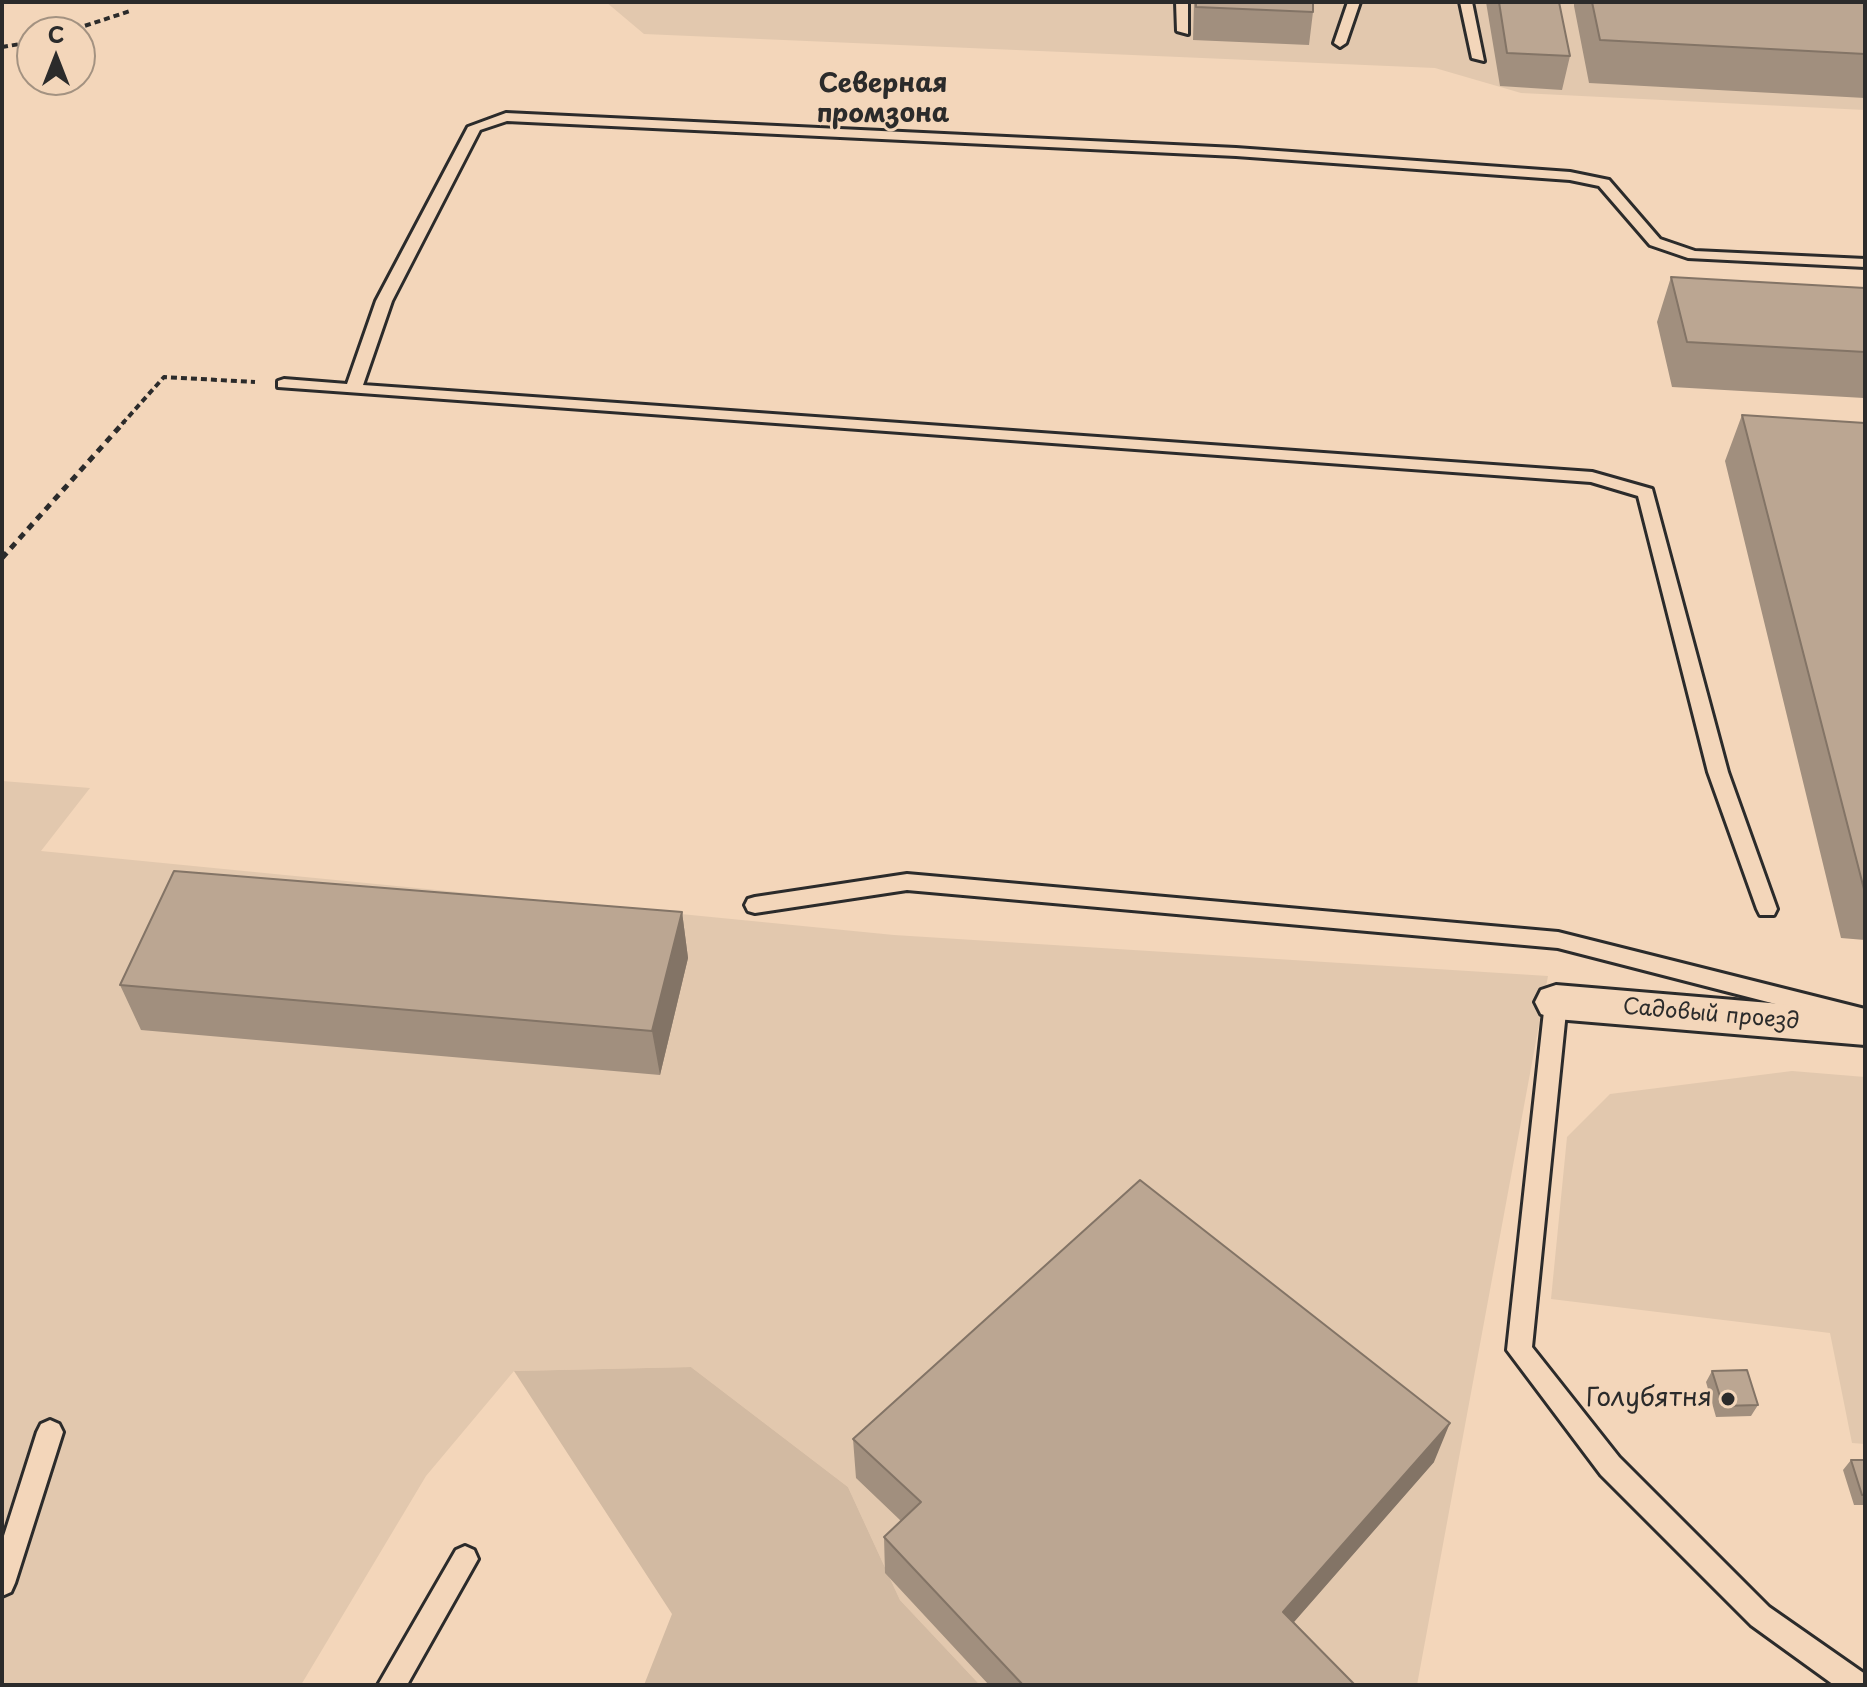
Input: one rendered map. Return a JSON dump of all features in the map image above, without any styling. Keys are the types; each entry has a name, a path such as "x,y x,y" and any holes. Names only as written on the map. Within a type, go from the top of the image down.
{"street":[{"name":"Садовый проезд","path":"1556,1002 1865,1028"}],"lane":[{"path":"1182,2 1183,31"},
{"path":"1340,43 1354,2"},
{"path":"1466,2 1479,58"},
{"path":"354,387 384,301 475,127 506,117 1236,152 1570,176 1604,183 1655,242 1693,255 1865,263"},
{"path":"284,384 1592,477 1646,493 1718,772 1767,909"},
{"path":"755,905 907,882 1558,940 1865,1018"},
{"path":"1556,1002 1519,1350 1610,1466 1749,1606 1857,1685"},
{"path":"2,1583 50,1432"},
{"path":"392,1685 465,1559"}],"path":[{"path":"96,22 130,11"},
{"path":"2,558 164,377 284,384"}],"shaded area":[{"path":"606,2 1865,2 1865,110 1521,93 1435,68 644,34"},
{"path":"2,781 90,788 41,851 894,935 1548,976 1417,1685 980,1685 900,1600 848,1487 691,1367 514,1371 426,1476 301,1685 2,1685"},
{"path":"1792,1071 1865,1077 1865,1444 1852,1443 1830,1333 1551,1299 1567,1137 1610,1094"},
{"path":"691,1367 848,1487 900,1600 980,1685 644,1685 672,1614 514,1371"}],"building":[{"path":"1196,2 1313,2 1313,12 1196,7"},
{"path":"1499,2 1559,2 1570,56 1507,53"},
{"path":"1592,2 1865,2 1865,54 1600,40"},
{"path":"1671,277 1865,288 1865,352 1687,342"},
{"path":"1742,415 1865,423 1865,893"},
{"path":"174,871 682,912 652,1031 120,985"},
{"path":"1140,1180 1450,1423 1283,1612 1355,1685 1023,1685 884,1537 921,1502 853,1439"},
{"path":"1747,1370 1758,1405 1723,1406 1712,1371"},
{"path":"1851,1460 1865,1460 1865,1495 1862,1495"}],"place":[{"name":"Голубятня","path":"1728,1399"}],"district":[{"name":"Северная промзона","path":"883,100"}]}
